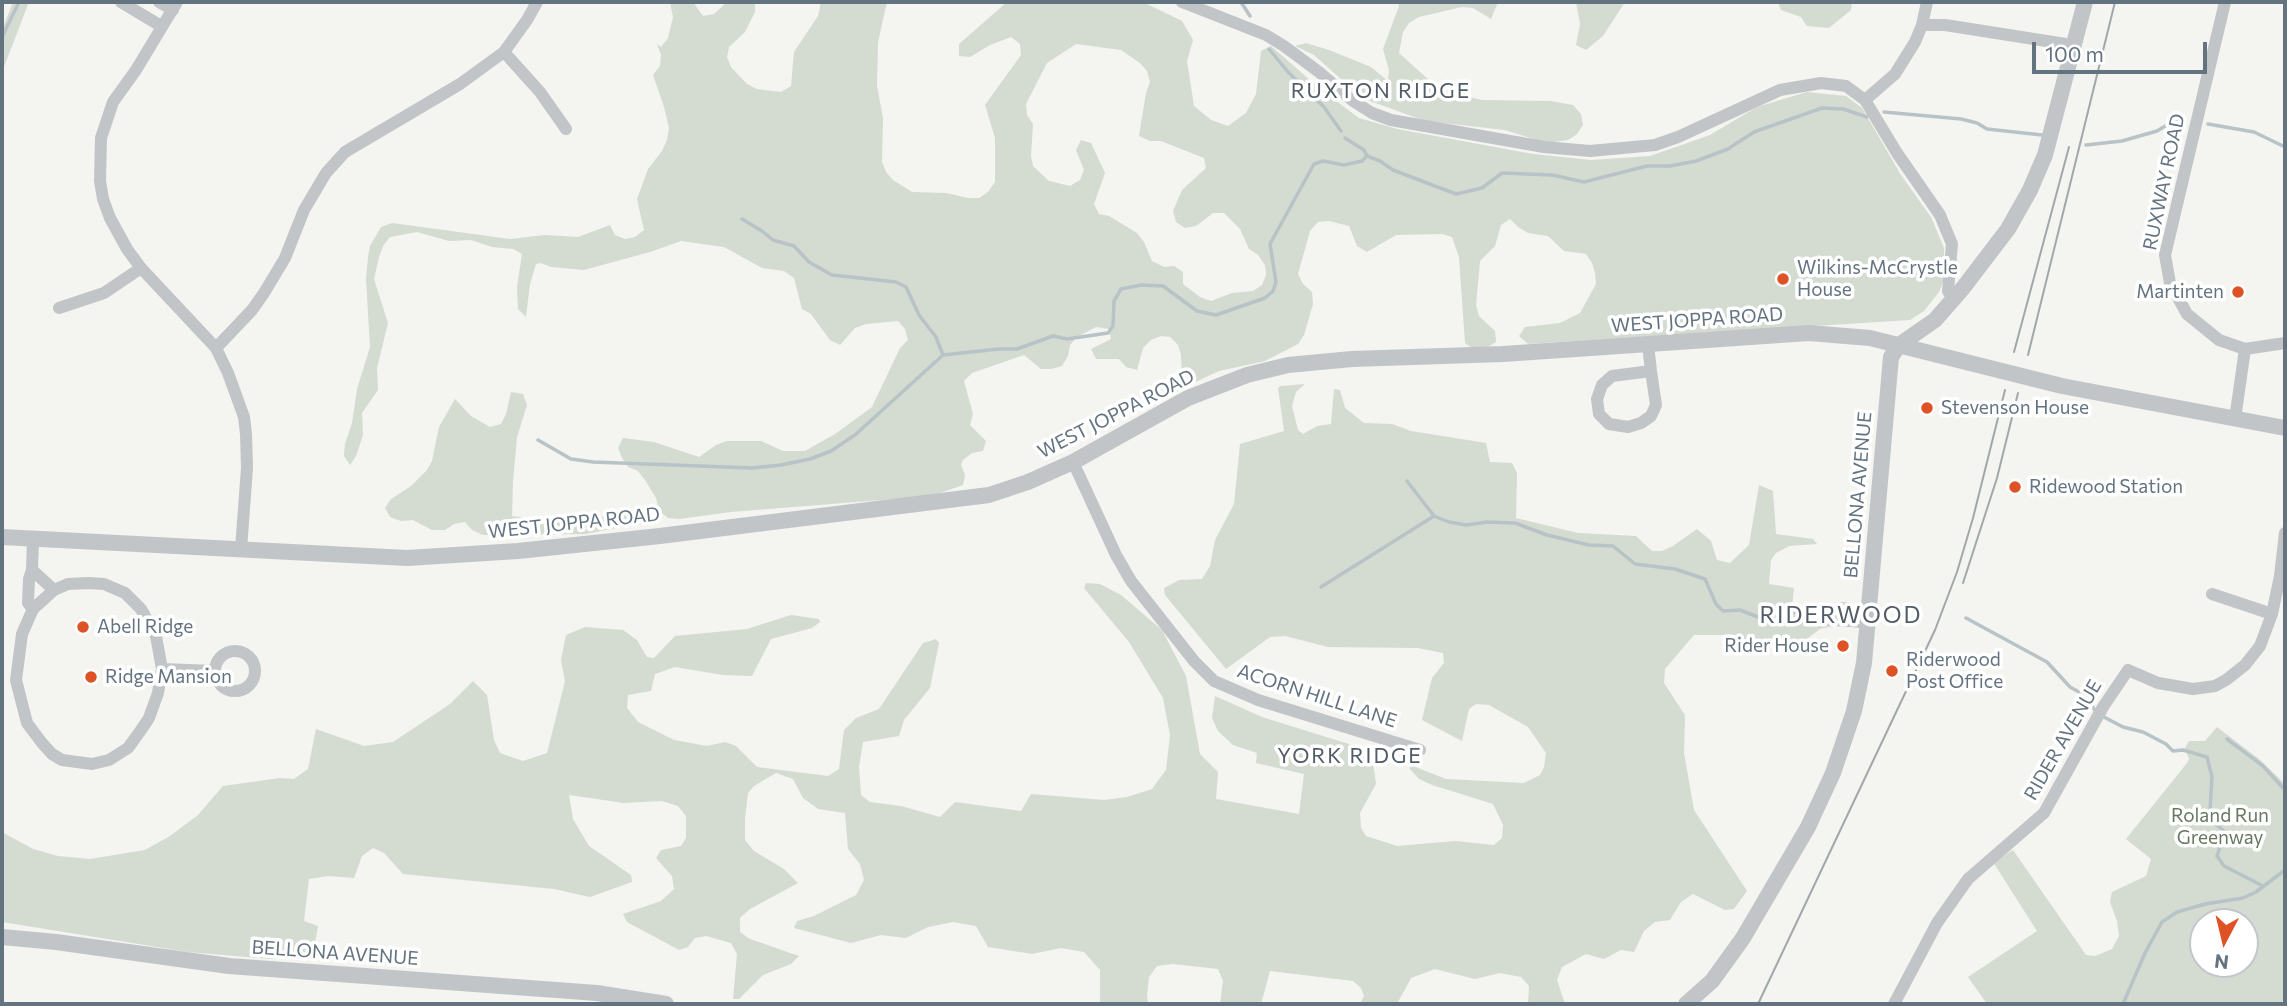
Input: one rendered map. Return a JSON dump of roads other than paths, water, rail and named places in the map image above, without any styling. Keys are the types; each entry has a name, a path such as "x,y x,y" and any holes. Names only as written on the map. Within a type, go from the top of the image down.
{"street":[{"path":"121,2 161,26"},
{"path":"159,2 175,6 113,102 101,138 100,181 103,199 127,249 141,268 216,348 238,398 246,434 247,468 241,549"},
{"path":"216,348 252,310 264,293 285,258 304,210 326,173 345,152 460,84 504,52 537,2"},
{"path":"1182,2 1266,35 1371,113 1403,122 1544,147 1590,151 1655,145 1780,90 1821,83 1846,86 1865,100 1897,153 1940,215 1952,244 1948,291 1953,299"},
{"path":"1865,100 1895,75 1915,42 1927,2"},
{"path":"1899,345 1935,320 1953,299 2008,229 2030,190 2045,155 2085,2"},
{"name":"RUXWAY ROAD","path":"2225,2 2165,255 2170,283 2187,314 2219,340 2245,349"},
{"path":"1922,25 1945,25 2072,45"},
{"path":"504,52 540,92 566,129"},
{"path":"59,308 104,293 141,268"},
{"name":"WEST JOPPA ROAD","path":"2,537 407,558 518,551 969,499 1011,489 1073,462 1188,398 1240,378 1288,365 1352,359 1422,358 1648,345 1809,333 1870,338 2062,386 2285,428"},
{"path":"2235,419 2245,349 2285,343"},
{"path":"1648,345 1656,405 1651,416 1628,427 1609,424 1599,414 1597,399 1602,385 1612,376 1651,371"},
{"name":"BELLONA AVENUE","path":"1686,1004 1712,981 1726,964 1792,856 1821,803 1847,733 1864,663 1891,356 1899,345"},
{"name":"ACORN HILL LANE","path":"1073,462 1115,555 1131,581 1194,662 1214,681 1258,700 1420,750"},
{"name":"RIDER AVENUE","path":"1894,1004 1917,957 1952,899 1982,865 2044,813 2100,713 2128,670 2180,688 2204,688 2226,680 2252,657 2272,614 2285,533"},
{"path":"33,539 28,603 33,609"},
{"path":"32,570 54,590"},
{"path":"89,583 104,584 125,593 141,609 156,636 162,669 158,693 149,718 128,748 109,760 92,764 62,760 52,754 27,723 17,686 17,661 22,635 33,609 54,590 68,584 89,583"},
{"path":"2212,594 2272,614"},
{"path":"162,669 215,671"},
{"name":"BELLONA AVENUE","path":"2,937 229,966 666,1004"}],"waterway":[{"path":"2,37 19,2"},
{"path":"1241,2 1250,16"},
{"path":"1269,49 1324,107 1341,131"},
{"path":"1345,138 1364,150 1367,156 1393,170 1456,194 1482,188 1502,173 1552,175 1584,182 1647,166 1670,166 1696,161 1728,149 1754,132 1822,108 1843,109 1867,117"},
{"path":"1884,112 1961,119 1987,129 2042,135"},
{"path":"2086,145 2122,141 2157,131 2182,118"},
{"path":"2208,124 2254,132 2285,147"},
{"path":"538,440 571,459 593,462 752,468 810,459 831,451 855,435 943,355 1017,349 1053,336 1067,339 1108,333 1113,326 1114,301 1121,289 1141,285 1163,286 1197,311 1216,315 1265,298 1273,291 1276,282 1270,244 1314,164 1323,161 1344,165 1362,161 1367,156"},
{"path":"742,219 773,240 794,246 809,262 832,275 896,282 906,287 919,315 936,337 943,355"},
{"path":"1407,481 1434,516 1449,522 1466,525 1487,522 1515,523 1547,535 1589,545 1613,546 1635,564 1675,569 1705,579 1716,604 1723,611 1740,610 1771,622 1784,619 1794,612 1817,623 1860,626"},
{"path":"1321,587 1434,516"},
{"path":"1966,618 2047,662 2070,687 2086,696 2096,712"},
{"path":"2102,716 2123,727 2143,732 2166,744 2173,751 2183,750 2207,757 2212,777 2210,810 2217,825 2225,832 2217,856 2224,866 2263,886"},
{"path":"2227,739 2263,766 2285,790"},
{"path":"2123,1004 2162,922 2177,912 2243,898 2256,892 2285,870"}],"tram line":[{"path":"2028,355 2115,2"},
{"path":"2014,352 2069,147"},
{"path":"1758,1004 1935,630 1957,572 1973,518 2005,390"},
{"path":"1963,583 1997,478 2018,393"}],"place":[{"name":"Wilkins-McCrystle House","path":"1783,279"},
{"name":"Martinten","path":"2238,292"},
{"name":"Stevenson House","path":"1927,408"},
{"name":"Ridewood Station","path":"2015,487"},
{"name":"Abell Ridge","path":"83,627"},
{"name":"Rider House","path":"1843,646"},
{"name":"Riderwood Post Office","path":"1892,671"},
{"name":"Ridge Mansion","path":"91,677"}],"district":[{"name":"RUXTON RIDGE","path":"1381,91"},
{"name":"RIDERWOOD","path":"1841,615"},
{"name":"YORK RIDGE","path":"1350,756"}],"park label":[{"name":"Roland Run Greenway","path":"2220,827"}]}
